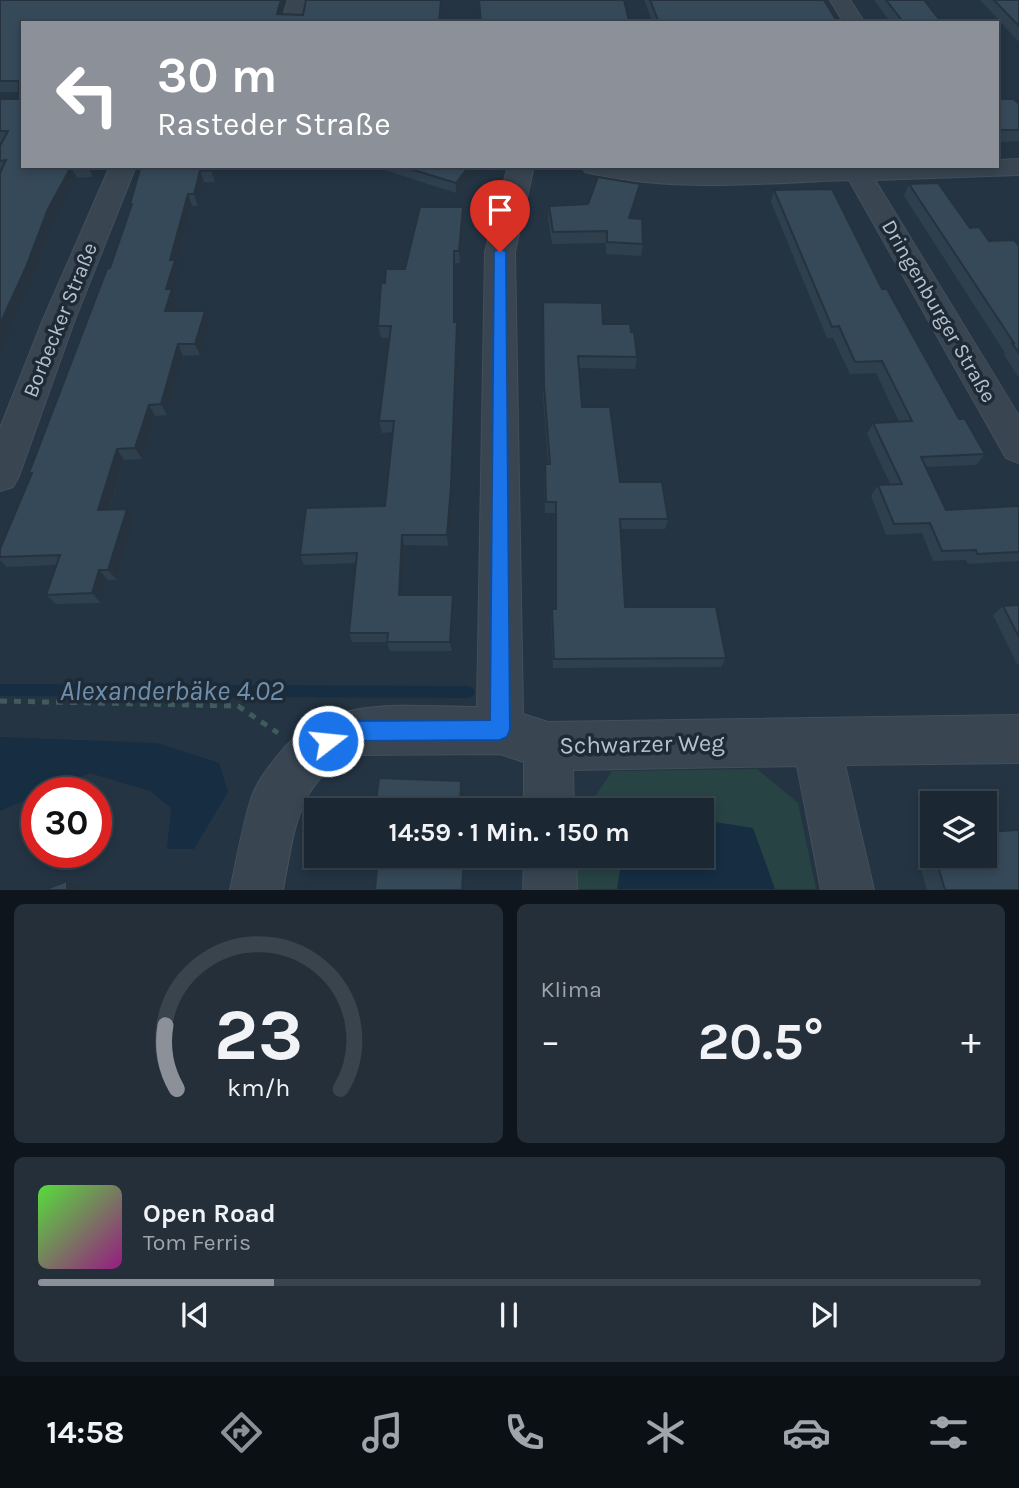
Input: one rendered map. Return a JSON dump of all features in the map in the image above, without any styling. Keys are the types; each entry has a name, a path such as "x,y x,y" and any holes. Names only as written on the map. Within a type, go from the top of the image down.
{"street":[{"path":"293,21 298,0"},
{"path":"840,0 854,21"},
{"path":"999,167 1019,167"},
{"name":"Borbecker Straße","path":"0,475 58,322 122,168"},
{"path":"500,730 500,252 521,168"},
{"path":"603,168 668,178 951,168"},
{"name":"Dringenburger Straße","path":"859,173 1019,448"},
{"name":"Schwarzer Weg","path":"309,754 328,741 356,731 500,730 548,746 1019,739"},
{"path":"816,741 848,890"},
{"path":"548,746 549,798"},
{"path":"256,890 277,796 309,754"},
{"path":"550,868 551,890"}],"path":[{"path":"0,701 238,706 309,754"}],"green space":[{"path":"757,769 798,803 816,889 574,889 573,868 714,868 714,798 594,798 612,771"}],"water":[{"path":"0,737 157,743 219,763 228,792 194,849 167,849 171,808 150,791 112,780 112,777 90,773 81,777 21,777 21,802 0,811"},
{"path":"714,822 753,828 775,889 617,889 620,868 714,868"}],"building":[{"path":"0,0 281,0 277,14 303,15 306,0 441,0 439,21 21,21 21,168 70,168 48,209 0,324 0,173 6,160 0,161 0,146 8,131 0,131 0,99 19,99 19,81 0,81"},
{"path":"479,0 624,0 629,21 481,21"},
{"path":"650,0 824,0 837,21 658,21"},
{"path":"886,0 924,0 940,21 902,21"},
{"path":"994,0 1019,0 1019,26"},
{"path":"999,99 1014,99 1019,104 1019,130 999,130"},
{"path":"140,168 212,168 200,171 194,194 188,194 170,260 175,260 166,289 172,289 165,311 205,311 195,344 178,344 161,404 149,405 135,448 117,449 98,510 127,509 108,570 99,570 92,593 46,595 60,555 0,557 0,549 32,473 29,473 107,269 110,268"},
{"path":"407,168 467,168 456,183"},
{"path":"598,177 640,184 629,218 642,219 643,244 607,242 607,231 553,232 549,206 588,204"},
{"path":"938,183 970,228 979,227 989,241 1014,240 1019,246 1019,353 909,184"},
{"path":"832,189 882,289 887,289 959,419 965,419 985,454 921,457 946,510 1019,506 1019,552 977,554 976,550 942,551 930,523 894,524 878,485 902,484 873,423 912,421 882,361 855,362 839,326 832,327 774,190"},
{"path":"420,207 463,207 459,251 454,251 454,322 457,322 451,486 447,535 402,535 399,595 453,595 450,642 387,642 388,633 349,633 357,553 300,555 306,508 385,506 394,421 379,421 391,326 378,326 381,283 385,283 386,269 405,269"},
{"path":"543,302 602,303 603,324 630,324 631,332 634,332 637,357 578,356 582,407 610,407 620,482 662,482 668,519 620,519 625,607 716,607 726,658 554,659 552,609 556,609 556,502 546,502 545,464 550,464 544,386"},
{"path":"1019,605 1019,637 1003,606"},
{"path":"379,778 461,781 460,798 376,798"},
{"path":"1019,830 1019,890 945,890 939,868 997,868 997,831"},
{"path":"377,868 463,868 462,890 375,890"},
{"path":"67,881 67,890 44,890"}],"waterway":[{"name":"Alexanderbäke 4.02","path":"0,690 469,692"}],"route":[{"path":"328,741 356,731 500,730 500,252"}]}
